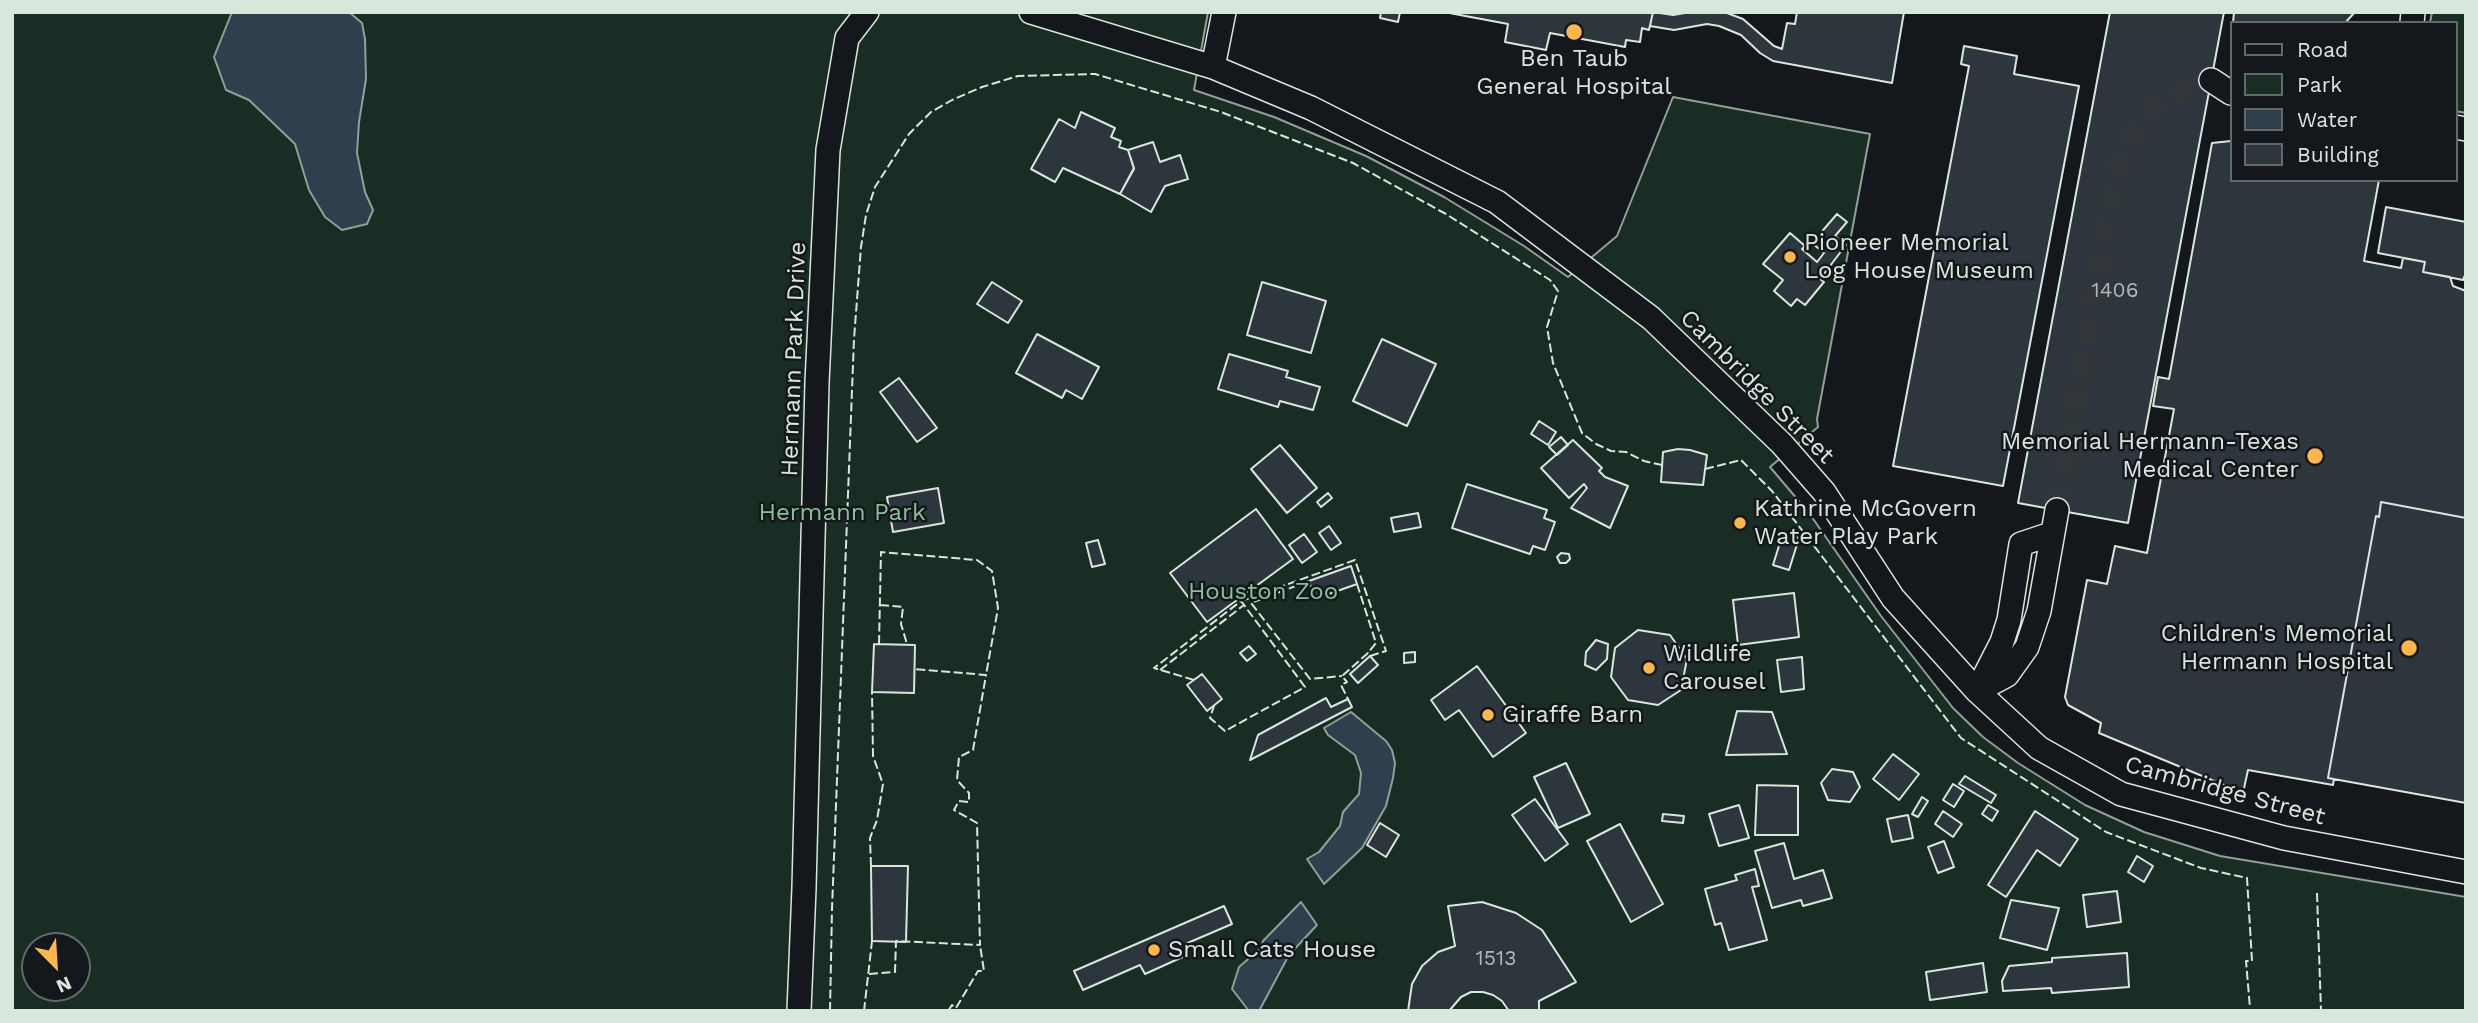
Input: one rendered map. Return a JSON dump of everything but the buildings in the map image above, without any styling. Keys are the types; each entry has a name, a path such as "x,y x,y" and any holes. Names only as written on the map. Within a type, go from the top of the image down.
{"street":[{"name":"Hermann Park Drive","path":"799,1011 817,383 828,150 847,38 867,12"},
{"name":"Cambridge Street","path":"1031,12 1213,67 1311,108 1497,202 1651,318 1782,444 1824,492 1893,598 1977,691 2039,748 2121,794 2284,838 2466,872"},
{"path":"1213,67 1224,12"},
{"path":"2230,75 2211,80 2230,92"},
{"path":"1977,691 2007,675 2027,647 2039,611 2057,510"}],"green space":[{"name":"Hermann Park","path":"12,12 1208,12 1194,90 1274,117 1366,156 1444,197 1524,246 1568,277 1617,236 1673,97 1870,134 1817,419 1818,427 1770,467 1809,513 1881,616 1953,708 1983,737 2018,763 2085,805 2144,832 2220,856 2466,897 2466,1011 12,1011"},
{"path":"2432,12 2466,12 2466,113 2457,111 2457,21 2430,21"}],"water":[{"path":"232,12 349,12 362,23 366,79 357,153 365,192 373,210 367,224 342,230 325,217 309,190 295,144 249,100 226,90 214,57"},
{"path":"1351,712 1386,741 1392,750 1395,763 1393,778 1386,806 1362,848 1324,884 1307,859 1319,852 1340,826 1343,812 1359,794 1361,773 1355,755 1328,735 1324,728"},
{"path":"1301,902 1317,925 1289,955 1259,1011 1249,1011 1232,989 1239,967 1261,948 1263,941"}],"tunnel":[{"path":"2057,510 2119,150 2161,99 2211,80"}],"fence":[{"path":"830,1011 854,339 861,247 866,215 875,187 909,134 931,112 982,87 1018,76 1095,74 1221,112 1353,163 1446,214 1550,280 1558,291 1547,327 1553,363 1582,433 1611,451 1626,452 1644,461 1662,465"},
{"path":"1705,469 1741,460 1772,491 1961,738 2106,832 2201,868 2247,878 2252,961 2246,961 2250,1008"},
{"path":"879,644 881,552 977,560 992,571 998,608 986,675"},
{"path":"1241,601 1355,560 1386,651 1370,656 1368,653 1342,676 1347,682 1341,685 1348,699"},
{"path":"1309,581 1251,603 1310,679 1342,676"},
{"path":"1357,584 1376,643 1368,653"},
{"path":"1194,680 1154,668 1241,601 1305,687 1225,731 1210,718 1214,706"},
{"path":"880,605 903,607 901,624 907,644"},
{"path":"1160,670 1244,605"},
{"path":"869,974 895,972 896,941 980,945 977,823 954,810 959,801 969,802 969,793 957,780 959,757 973,750 986,675 914,669"},
{"path":"871,866 870,838 877,820 883,784 873,756 872,692"},
{"path":"2317,893 2321,1011"},
{"path":"864,1011 872,941"},
{"path":"948,1011 952,1005 956,1008 978,971 984,971 980,945"}],"place":[{"name":"Ben Taub General Hospital","path":"1574,32"},
{"name":"Pioneer Memorial Log House Museum","path":"1790,257"},
{"name":"Memorial Hermann-Texas Medical Center","path":"2315,456"},
{"name":"Kathrine McGovern Water Play Park","path":"1740,523"},
{"name":"Children's Memorial Hermann Hospital","path":"2409,648"},
{"name":"Wildlife Carousel","path":"1649,668"},
{"name":"Giraffe Barn","path":"1488,715"},
{"name":"Small Cats House","path":"1154,950"}],"park label":[{"name":"Houston Zoo","path":"1263,592"}]}
